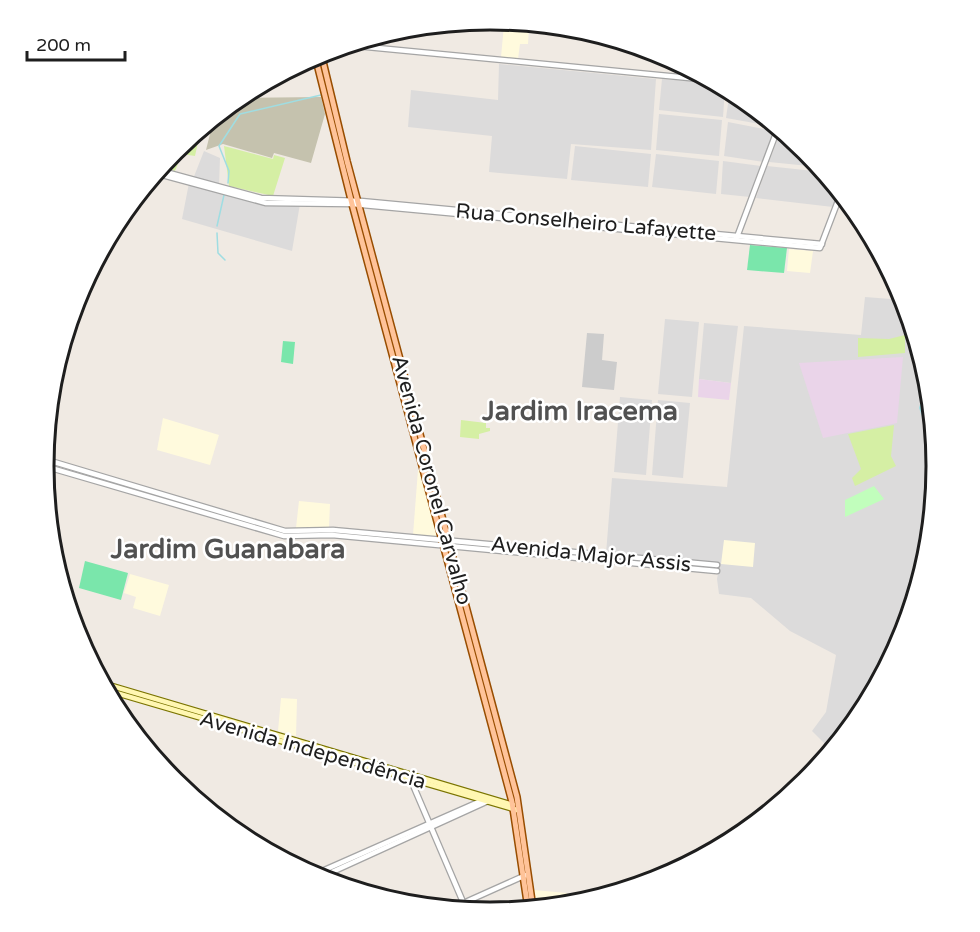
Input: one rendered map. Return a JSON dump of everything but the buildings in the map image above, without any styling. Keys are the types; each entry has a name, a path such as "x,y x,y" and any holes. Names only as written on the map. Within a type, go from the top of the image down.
{"main road":[{"name":"Avenida Coronel Carvalho","path":"323,63 355,202 516,808 531,900"},
{"name":"Avenida Coronel Carvalho","path":"319,65 326,83"},
{"name":"Avenida Independência","path":"113,686 409,773 487,800"},
{"name":"Avenida Independência","path":"118,693 516,808"},
{"name":"Avenida Coronel Carvalho","path":"526,875 527,900"}],"street":[{"path":"368,48 689,78"},
{"path":"737,238 775,136"},
{"path":"168,173 214,188"},
{"path":"165,176 214,188"},
{"name":"Rua Conselheiro Lafayette","path":"214,188 266,203 355,202 821,246 837,203"},
{"name":"Avenida Major Assis","path":"54,462 160,496"},
{"name":"Avenida Major Assis","path":"54,469 285,531 333,530 717,568"},
{"path":"409,773 464,901"},
{"path":"332,872 487,800"},
{"path":"325,870 431,826"},
{"path":"466,901 526,875"}],"shaded area":[{"path":"503,30 529,32 528,44 520,44 518,59 501,57"},
{"path":"499,64 656,79 651,150 571,144 567,179 489,172 492,136 408,127 411,90 498,100"},
{"path":"662,79 695,81 724,98 723,117 659,110"},
{"path":"321,97 325,114 311,163 274,153 272,158 223,144 206,150 211,132 256,98"},
{"path":"728,101 760,124 726,118"},
{"path":"659,114 722,120 719,156 656,150"},
{"path":"728,122 766,129 774,135 764,162 724,156"},
{"path":"778,139 805,166 769,162"},
{"path":"575,146 651,154 648,187 571,180"},
{"path":"204,151 220,158 219,186 273,200 301,198 292,251 182,219 189,183 193,179"},
{"path":"656,154 719,161 716,194 652,187"},
{"path":"723,161 761,166 750,197 721,194"},
{"path":"767,166 810,171 835,200 833,207 756,198"},
{"path":"789,249 813,251 810,273 787,271"},
{"path":"865,297 893,299 918,381 925,437 925,495 918,551 893,633 868,684 825,744 812,731 826,712 836,655 790,631 751,598 719,594 717,579 720,563 606,554 612,478 727,487 744,326 861,335"},
{"path":"665,319 699,322 692,397 658,394"},
{"path":"704,323 738,326 731,383 699,379"},
{"path":"587,333 604,334 602,360 617,362 614,390 582,387"},
{"path":"903,357 897,423 823,438 799,363"},
{"path":"699,379 731,383 729,400 698,397"},
{"path":"620,397 652,400 646,475 614,472"},
{"path":"658,400 690,403 683,478 652,475"},
{"path":"163,418 219,435 210,465 157,450"},
{"path":"418,470 420,470 437,537 413,535"},
{"path":"299,501 330,504 329,527 296,528"},
{"path":"724,540 755,543 753,567 721,564"},
{"path":"130,574 169,585 160,616 133,608 136,597 124,593"},
{"path":"281,698 297,699 296,736 278,731"},
{"path":"534,890 567,893 567,895 535,899"}],"green space":[{"path":"198,143 195,156 186,155"},
{"path":"224,146 273,159 274,155 285,158 273,196 229,186"},
{"path":"179,161 175,171 171,170"},
{"path":"750,245 787,248 784,273 747,270"},
{"path":"905,335 905,353 858,357 858,338 889,339"},
{"path":"283,341 295,342 293,364 281,362"},
{"path":"461,420 486,423 486,428 490,428 490,431 479,434 479,439 460,437"},
{"path":"894,425 891,456 896,466 855,486 852,478 861,469 848,434"},
{"path":"874,486 884,499 845,517 845,500"},
{"path":"85,561 128,573 121,600 79,588"}],"water":[{"path":"921,402 923,419 919,408"}],"waterway":[{"path":"228,183 229,171 219,146 240,114 321,95"},
{"path":"217,226 224,195"},
{"path":"217,233 218,253 225,260"}],"district":[{"name":"Jardim Iracema","path":"580,411"},
{"name":"Jardim Guanabara","path":"228,549"}]}
